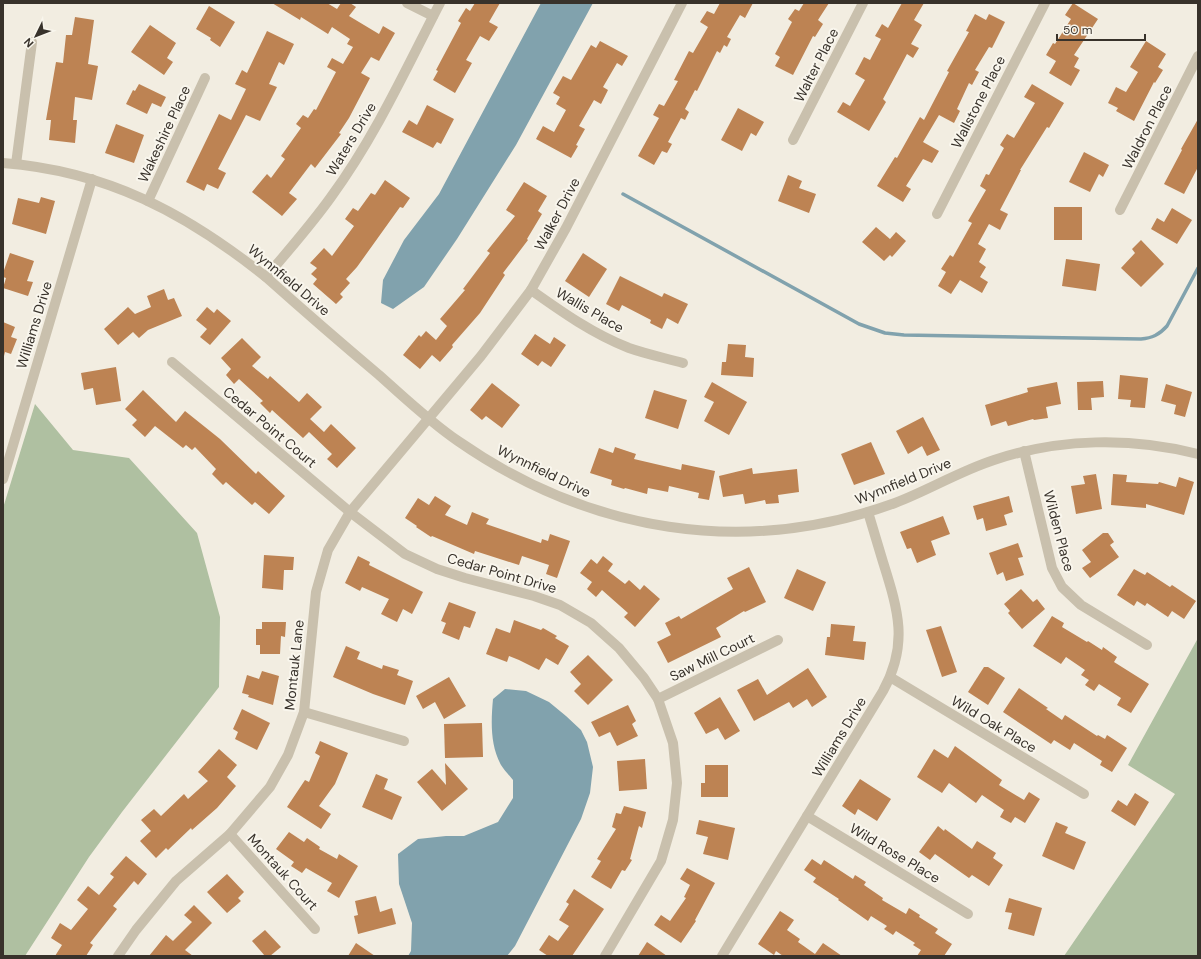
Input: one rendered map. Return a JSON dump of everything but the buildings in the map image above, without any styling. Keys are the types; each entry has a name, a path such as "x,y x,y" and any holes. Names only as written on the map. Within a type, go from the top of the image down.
{"street":[{"path":"407,3 433,16"},
{"name":"Waters Drive","path":"266,277 331,197 361,152 387,107 440,3"},
{"name":"Walker Drive","path":"429,419 481,356 531,290 566,228 682,3"},
{"name":"Walter Place","path":"793,140 863,3"},
{"name":"Wallstone Place","path":"937,214 1045,3"},
{"path":"16,164 32,42"},
{"name":"Waldron Place","path":"1120,210 1198,56"},
{"name":"Wakeshire Place","path":"148,201 205,78"},
{"name":"Wynnfield Drive","path":"3,163 16,164 92,179 130,192 196,226 219,240 266,277 429,419 474,452 556,495 590,508 640,522 667,527 699,530 761,531 822,524 868,512 899,501 980,465 1024,451 1070,444 1107,442 1148,444 1198,454"},
{"name":"Williams Drive","path":"3,478 5,467 92,179"},
{"name":"Wallis Place","path":"531,290 583,325 614,342 645,353 683,363"},
{"name":"Cedar Point Court","path":"172,362 350,512"},
{"name":"Montauk Lane","path":"118,956 136,930 176,881 230,834 270,787 288,755 304,712 316,592 328,550 350,512 429,419"},
{"name":"Wilden Place","path":"1024,451 1052,568 1057,579 1067,593 1081,605 1147,645"},
{"name":"Cedar Point Drive","path":"350,512 405,554 437,569 534,596 560,605 591,623 620,648 644,678 658,699 673,743 677,783 673,820 660,861 605,956"},
{"name":"Williams Drive","path":"724,955 890,677 895,662 898,645 898,615 868,512"},
{"name":"Saw Mill Court","path":"658,699 778,640"},
{"name":"Wild Oak Place","path":"890,677 1084,794"},
{"path":"304,712 404,741"},
{"name":"Wild Rose Place","path":"807,816 968,914"},
{"name":"Montauk Court","path":"230,834 315,929"}],"green space":[{"path":"35,404 73,450 129,458 197,533 220,617 219,687 89,857 25,956 3,956 3,508"},
{"path":"1198,638 1198,956 1064,956 1175,794 1128,765"}],"water":[{"path":"541,3 593,3 516,145 457,239 424,287 393,309 381,303 383,280 404,240 439,194"},
{"path":"505,689 526,691 549,702 581,730 587,742 593,767 590,793 581,819 515,946 507,956 408,956 411,951 412,923 399,884 398,854 418,839 464,836 498,822 513,798 513,780 502,767 497,757 492,733 493,699"}],"waterway":[{"path":"623,194 859,324 885,333 904,335 1149,338 1155,336 1167,326 1198,268"}]}
